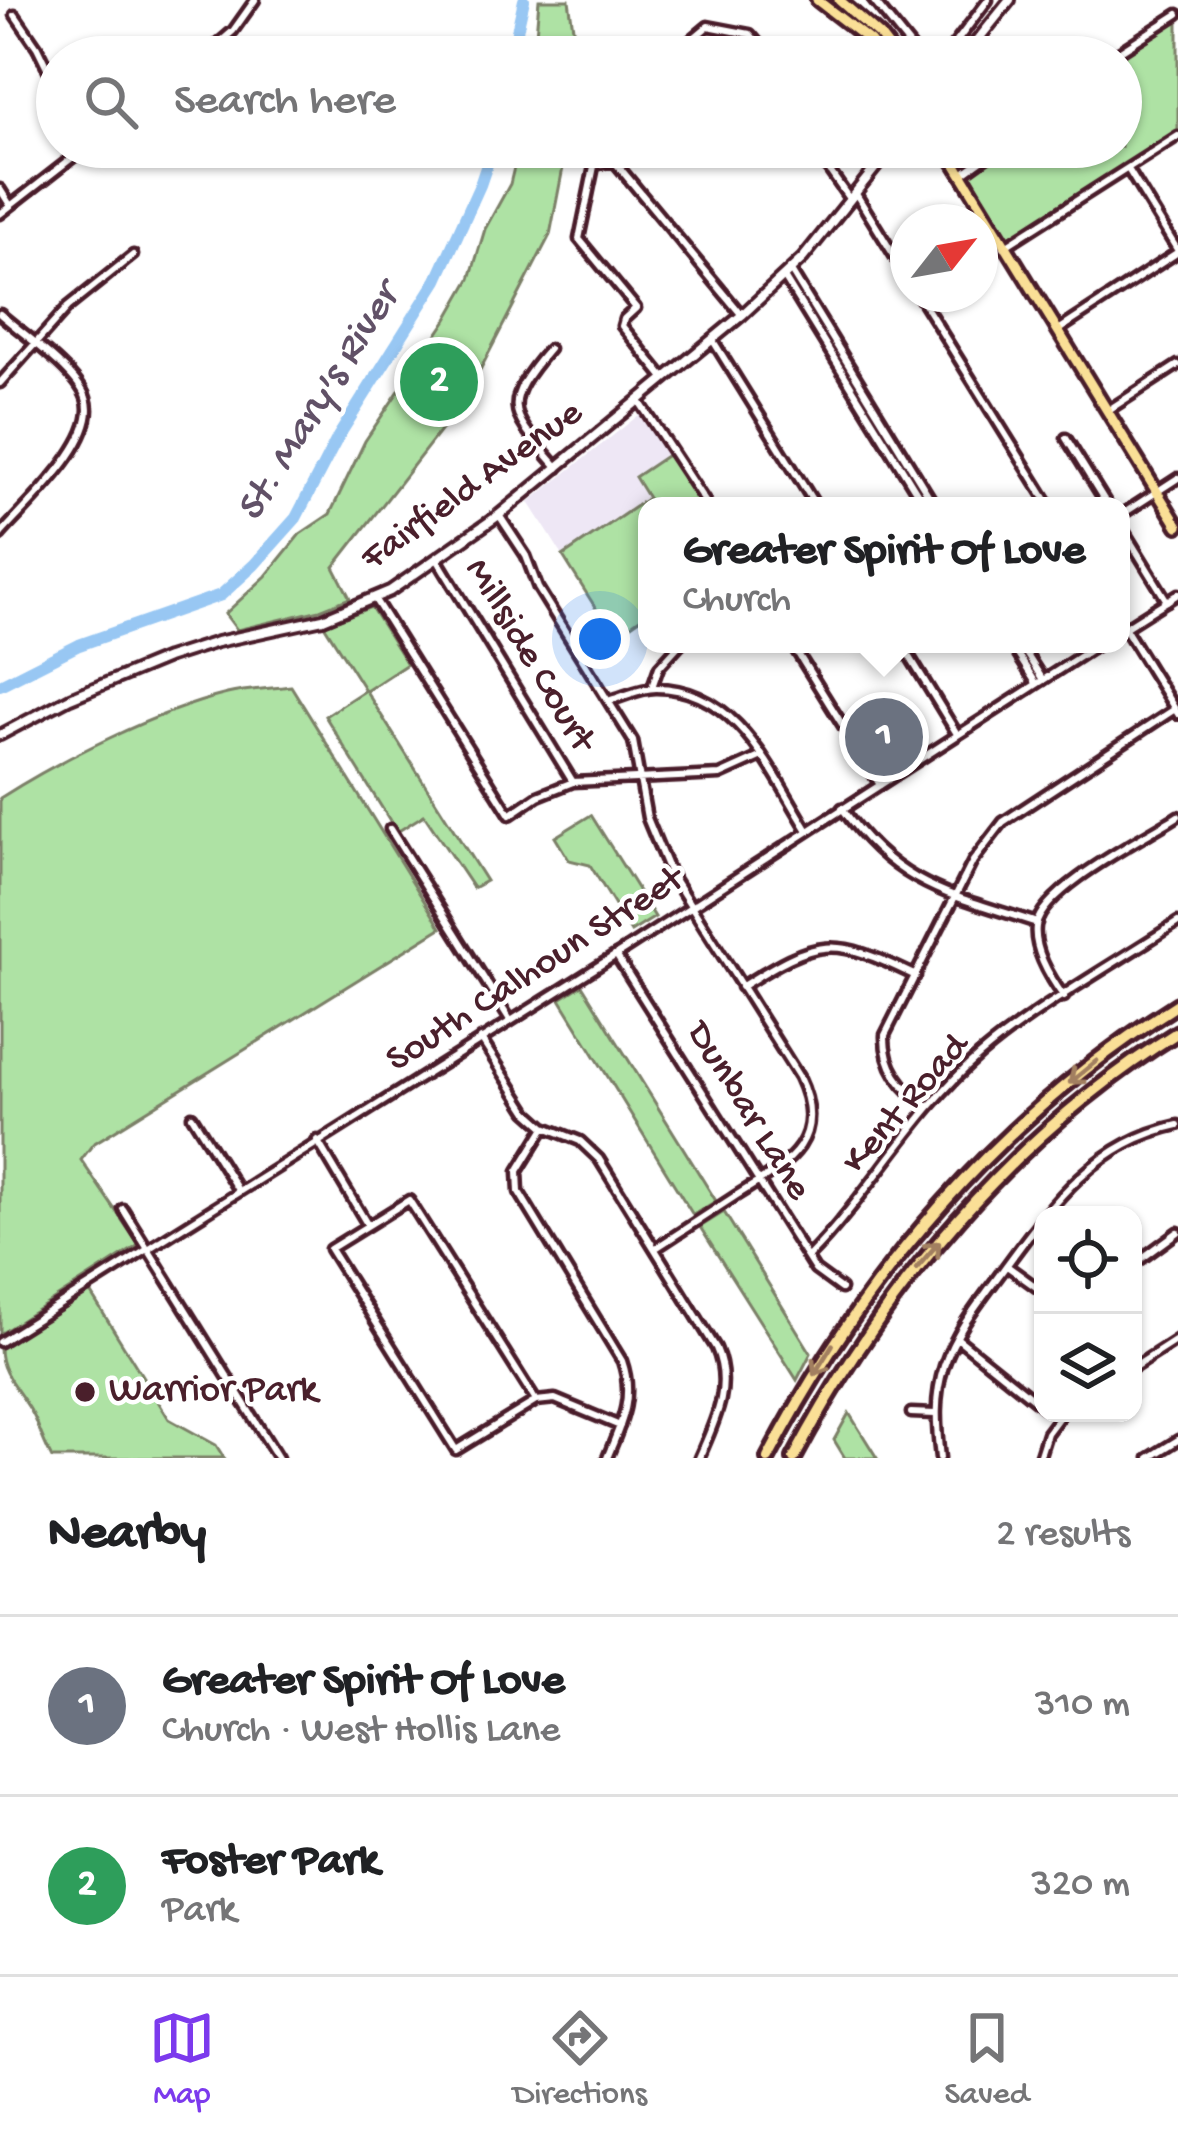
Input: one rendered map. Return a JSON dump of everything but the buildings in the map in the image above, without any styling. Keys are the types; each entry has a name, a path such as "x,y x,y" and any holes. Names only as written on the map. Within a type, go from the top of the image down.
{"highway":[{"path":"768,1458 844,1327 891,1262 970,1172 1103,1056 1178,1004"},
{"path":"794,1458 864,1340 952,1227 1061,1118 1178,1032"}],"main road":[{"path":"818,0 863,36"},
{"path":"838,0 880,36"},
{"path":"981,36 1010,0"},
{"name":"Fairfield Avenue","path":"0,734 70,698 167,658 323,619 374,598 437,559 558,468 788,274 875,168"},
{"path":"957,168 1178,526"}],"street":[{"path":"228,36 255,0"},
{"path":"873,0 902,36"},
{"path":"961,36 988,0"},
{"path":"1142,37 1178,14"},
{"path":"14,15 36,46"},
{"path":"696,36 708,26 752,36"},
{"path":"1142,160 1178,136"},
{"path":"0,214 58,168"},
{"path":"594,168 579,239 636,308 622,326 665,379"},
{"path":"620,168 742,315"},
{"path":"830,168 890,251"},
{"path":"961,175 971,168"},
{"path":"1004,247 1128,169 1178,251 1057,331"},
{"path":"0,189 10,205"},
{"path":"0,382 68,307 134,255"},
{"path":"788,274 921,497"},
{"path":"788,274 929,497"},
{"path":"929,312 1044,497"},
{"path":"0,314 86,395 89,413 80,443 0,535"},
{"path":"712,339 810,497"},
{"path":"549,349 523,379 515,406 523,427 558,468"},
{"path":"1107,411 1178,365"},
{"path":"639,401 702,497"},
{"path":"1066,438 1102,497"},
{"path":"1130,508 1178,478"},
{"path":"499,515 526,556 538,588 633,741 647,818 657,845 799,1077 811,1112 805,1139 785,1167 656,1248"},
{"path":"1130,541 1167,601"},
{"name":"Millside Court","path":"437,559 573,782"},
{"path":"1130,622 1178,594"},
{"path":"374,598 510,815 538,796 573,782 720,775 762,756"},
{"path":"929,1107 899,1082 884,1053 885,1034 974,861 1004,822 1176,712 1130,640"},
{"path":"652,688 659,667 672,653"},
{"path":"798,653 880,785"},
{"path":"911,653 957,734"},
{"path":"1018,653 1040,681"},
{"path":"1025,653 1040,681"},
{"name":"South Calhoun Street","path":"0,1342 1085,653"},
{"path":"610,700 652,688 698,696 715,705 742,726 807,830"},
{"path":"842,808 886,860 909,877 1037,923"},
{"path":"1037,923 1069,886 1178,816"},
{"path":"390,829 510,1020"},
{"name":"Kent Road","path":"808,1257 839,1225 929,1107 981,1054 1178,922"},
{"path":"1037,923 1046,968 1064,997"},
{"path":"741,987 798,952 828,947 859,951 916,976"},
{"name":"Dunbar Lane","path":"616,955 815,1270 841,1289"},
{"path":"481,1039 527,1112 544,1127 580,1141 599,1159 724,1366 718,1412 700,1458"},
{"path":"192,1116 238,1190"},
{"path":"940,1458 934,1414 944,1365 1006,1266 1048,1208 1088,1167 1133,1139 1178,1125"},
{"path":"544,1127 518,1171 519,1192 622,1361 629,1382 628,1405 608,1458"},
{"path":"317,1140 368,1224"},
{"path":"536,1401 410,1200 329,1249 456,1450 536,1401 555,1400 620,1426"},
{"path":"123,1210 278,1458"},
{"path":"1142,1258 1178,1232"},
{"path":"1006,1266 1034,1286"},
{"path":"957,1338 1034,1398"},
{"path":"1142,1362 1178,1340"},
{"path":"911,1413 934,1414"},
{"path":"1040,1458 1050,1422"},
{"path":"1149,1458 1178,1440"}],"shaded area":[{"path":"639,415 669,454 636,477 648,497 638,497 638,505 563,556 529,502"}],"green space":[{"path":"539,0 569,0 574,36 536,36"},
{"path":"1178,18 1178,130 1142,153 1142,41"},
{"path":"514,168 563,168 550,235 465,399 334,567 350,598 237,630 225,614 266,576 300,534 330,514 365,441 470,279 485,229"},
{"path":"979,168 1119,168 1010,238 998,224 998,204 987,204 971,174"},
{"path":"669,454 696,497 647,497 635,477"},
{"path":"638,505 638,620 614,637 563,556"},
{"path":"371,607 407,664 366,691 486,881 473,888 424,815 397,832 325,716 365,690 324,625"},
{"path":"291,686 441,928 93,1144 81,1160 139,1245 0,1334 0,798 80,752 171,712 235,692"},
{"path":"591,815 655,917 631,932 590,865 569,860 555,837"},
{"path":"582,985 716,1201 693,1215 560,999"},
{"path":"724,1212 811,1353 797,1380 700,1227"},
{"name":"Warrior Park","path":"90,1292 169,1419 216,1445 224,1458 52,1458 31,1411 8,1377 0,1348"},
{"path":"849,1413 877,1458 845,1458 834,1440"}],"waterway":[{"name":"St. Mary's River","path":"516,36 524,0"},
{"name":"St. Mary's River","path":"0,685 79,645 221,595 254,565 296,518 338,437 437,280 486,168"}],"place":[{"name":"Foster Park","path":"439,382"},
{"name":"Greater Spirit Of Love","path":"884,737"},
{"name":"Warrior Park","path":"85,1392"}]}
